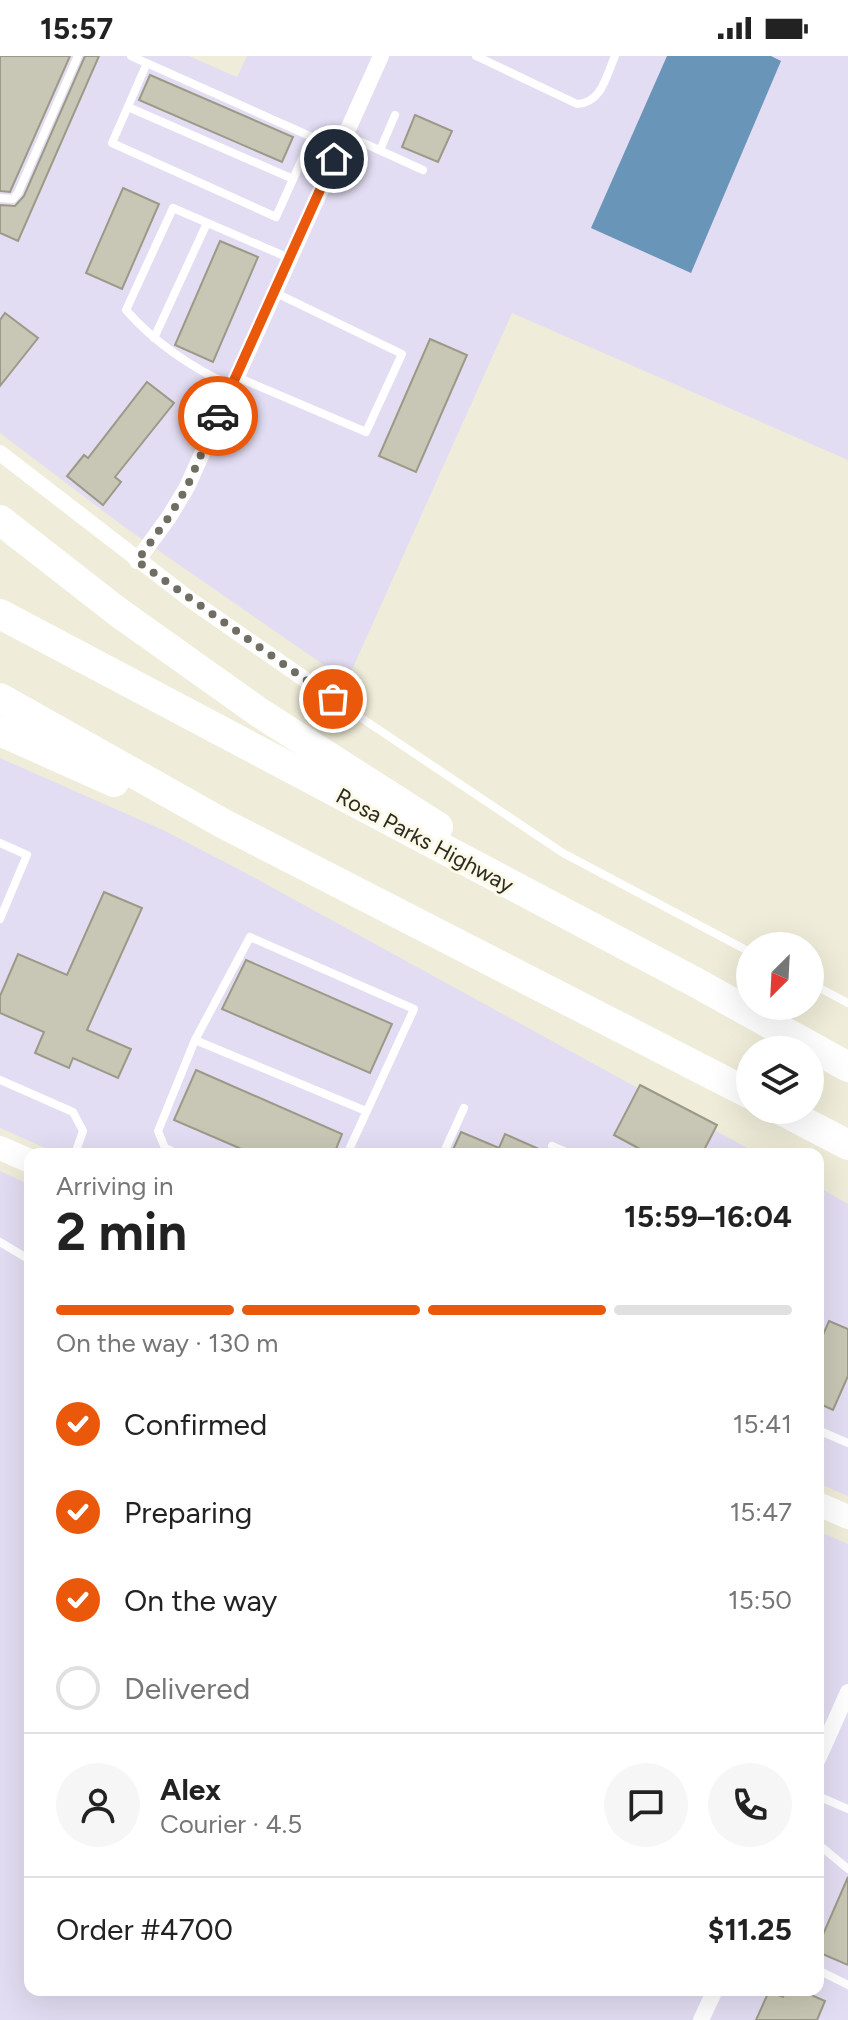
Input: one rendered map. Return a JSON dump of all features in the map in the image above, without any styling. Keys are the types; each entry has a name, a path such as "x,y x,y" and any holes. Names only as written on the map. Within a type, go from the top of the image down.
{"highway":[{"path":"0,520 176,655 260,713 482,855 532,898"},
{"name":"Rosa Parks Highway","path":"0,614 695,982 848,1067"},
{"path":"0,698 224,824 736,1087"},
{"path":"0,731 160,803 224,824"},
{"path":"808,1124 848,1145"}],"main road":[{"path":"0,1148 24,1158"},
{"path":"824,1507 848,1517"}],"street":[{"path":"137,561 187,487 381,56"},
{"path":"0,453 137,561 333,699"},
{"path":"824,1746 848,1692"},
{"path":"701,2020 712,1996"}],"lane":[{"path":"0,198 13,199 18,193 78,56"},
{"path":"131,56 147,63 312,137 276,217 112,143 147,63"},
{"path":"476,56 577,104 588,104 597,98 615,56"},
{"path":"128,107 293,179"},
{"path":"380,150 395,115"},
{"path":"345,135 423,170"},
{"path":"274,292 402,354 366,432 234,381 210,376 154,338 126,310 173,208 289,258"},
{"path":"154,338 207,223"},
{"path":"333,699 563,853 736,945"},
{"path":"0,843 27,855 0,919"},
{"path":"163,1148 158,1131 195,1040 250,937 414,1009 350,1148"},
{"path":"824,990 848,1003"},
{"path":"195,1040 366,1111"},
{"path":"0,1080 73,1112 83,1131 77,1148"},
{"path":"446,1148 464,1108"},
{"path":"552,1146 557,1148"},
{"path":"0,1242 24,1256"},
{"path":"824,1433 848,1443"},
{"path":"824,1799 848,1809"},
{"path":"824,1849 848,1869"},
{"path":"824,1973 848,1985"}],"shaded area":[{"path":"0,56 189,56 237,77 247,56 848,56 848,460 512,313 347,681 123,526 0,433"},
{"path":"0,758 163,830 246,873 747,1148 45,1148 0,1128"},
{"path":"0,1171 24,1182 24,1996 824,1996 824,1534 848,1544 848,2020 0,2020"},
{"path":"824,1190 848,1204 848,1496 824,1486"}],"water":[{"path":"667,56 771,56 781,61 691,273 591,228"}],"building":[{"path":"0,56 70,56 10,192 0,191"},
{"path":"85,56 99,56 18,241 0,233 0,205 15,206 24,196"},
{"path":"150,75 293,137 282,162 139,100"},
{"path":"415,115 452,131 438,162 402,147"},
{"path":"123,188 159,204 122,289 86,273"},
{"path":"220,241 258,257 213,362 175,345"},
{"path":"5,313 38,338 0,386 0,320"},
{"path":"430,339 467,355 416,472 379,456"},
{"path":"147,382 174,403 115,477 121,482 103,505 67,476 84,455 88,458"},
{"path":"104,892 142,908 87,1030 131,1049 118,1078 73,1058 69,1068 35,1053 44,1032 0,1013 0,996 18,954 67,975"},
{"path":"246,960 392,1024 370,1073 222,1009"},
{"path":"196,1070 342,1134 336,1148 239,1148 174,1120"},
{"path":"640,1085 717,1125 705,1148 638,1148 614,1135"},
{"path":"461,1132 499,1148 454,1148"},
{"path":"505,1134 536,1148 499,1148"},
{"path":"829,1321 848,1329 848,1376 833,1410 824,1406 824,1332"},
{"path":"848,1877 848,1965 824,1955 824,1932"},
{"path":"767,1996 814,1996 825,2001 817,2020 756,2020"}],"way so far":[{"path":"218,416 187,487 137,561 333,699"}],"route":[{"path":"218,416 334,159"}]}
